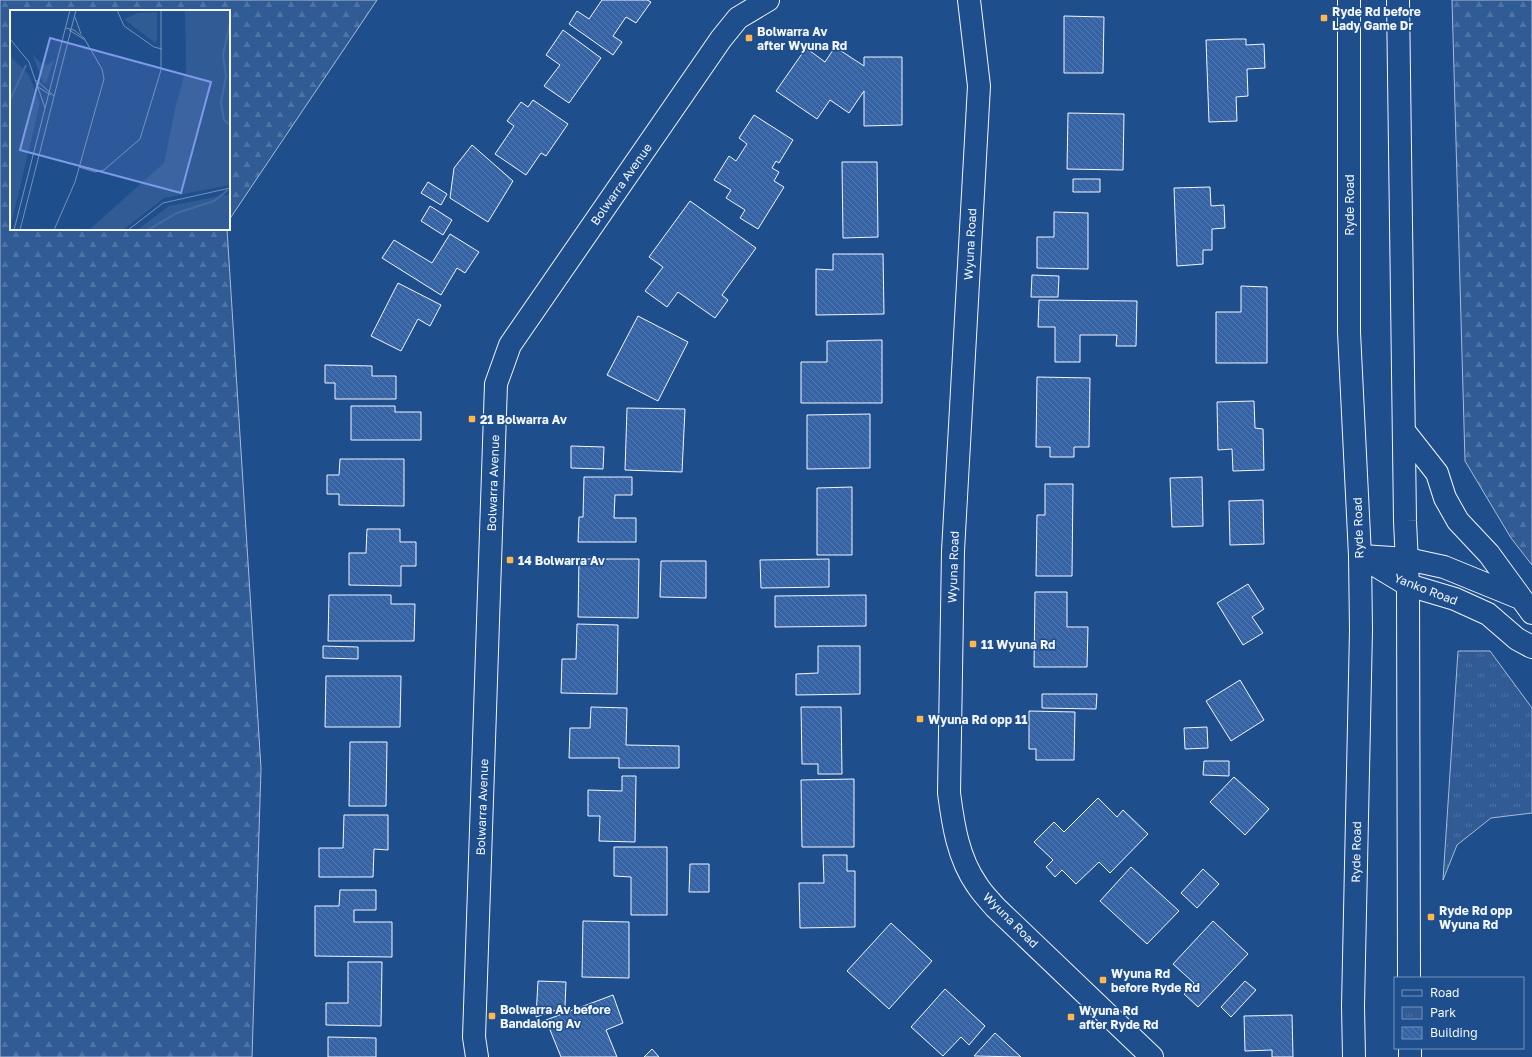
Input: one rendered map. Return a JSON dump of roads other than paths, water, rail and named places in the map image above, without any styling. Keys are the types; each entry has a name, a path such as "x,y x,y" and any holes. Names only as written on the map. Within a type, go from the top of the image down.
{"main road":[{"name":"Bolwarra Avenue","path":"477,1057 474,1029 496,384 510,345 721,38 738,18 768,0"},
{"name":"Wyuna Road","path":"969,0 979,86 953,550 949,793 954,826 963,857 976,885 995,907 1152,1057"},
{"name":"Ryde Road","path":"1349,0 1349,332 1360,556 1361,648 1353,1006 1354,1057"},
{"path":"1398,0 1404,431 1408,584 1409,977"},
{"name":"Yanko Road","path":"1404,431 1437,474 1446,498 1458,521 1489,554 1526,606"},
{"name":"Yanko Road","path":"1360,556 1407,559 1454,570 1526,606"},
{"name":"Yanko Road","path":"1360,556 1408,584 1455,599 1488,614 1517,639 1532,646"}],"place":[{"name":"Ryde Rd before Lady Game Dr","path":"1324,18"},
{"name":"Bolwarra Av after Wyuna Rd","path":"749,38"},
{"name":"21 Bolwarra Av","path":"472,419"},
{"name":"14 Bolwarra Av","path":"510,560"},
{"name":"11 Wyuna Rd","path":"973,644"},
{"name":"Wyuna Rd opp 11","path":"920,719"},
{"name":"Ryde Rd opp Wyuna Rd","path":"1431,917"},
{"name":"Wyuna Rd before Ryde Rd","path":"1103,980"},
{"name":"Bolwarra Av before Bandalong Av","path":"492,1016"},
{"name":"Wyuna Rd after Ryde Rd","path":"1071,1017"}]}
